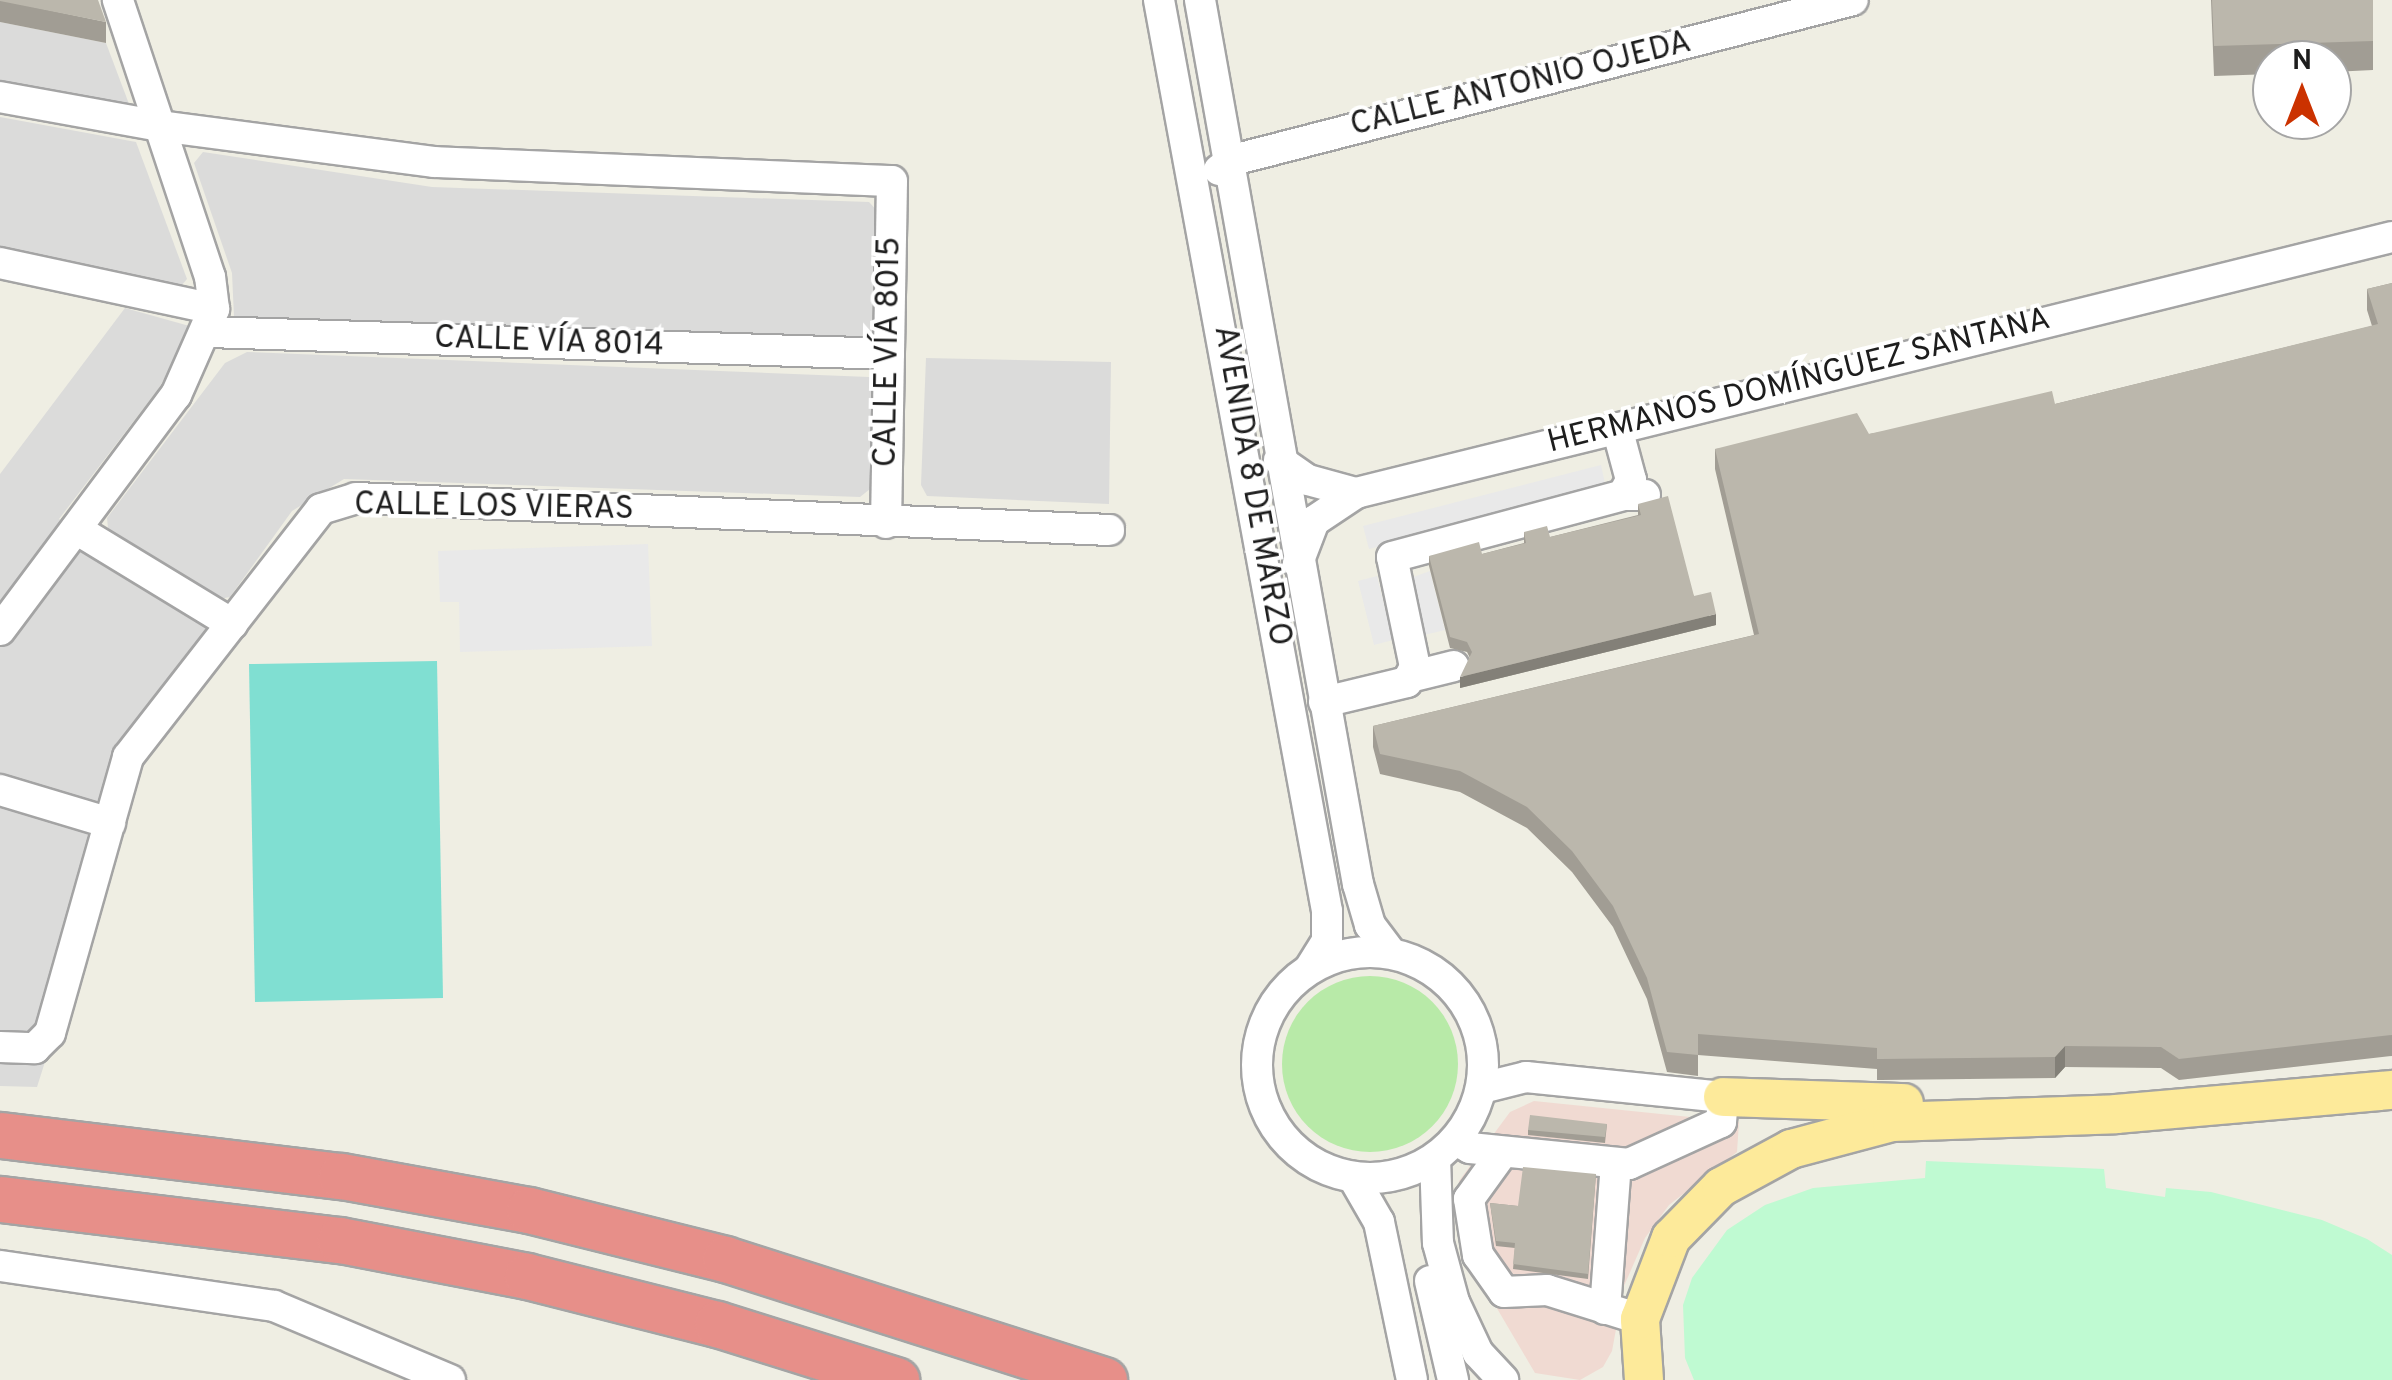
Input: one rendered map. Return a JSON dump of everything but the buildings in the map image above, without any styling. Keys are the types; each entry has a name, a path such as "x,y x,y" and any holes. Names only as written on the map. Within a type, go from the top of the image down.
{"highway":[{"path":"0,1135 341,1176 529,1210 726,1259 1104,1380"},
{"path":"0,1199 340,1240 527,1276 717,1324 896,1380"}],"main road":[{"path":"1644,1380 1622,1314 1692,1210 1751,1168 1848,1129 1991,1114 2116,1114 2392,1090"},
{"path":"1723,1098 1939,1105 1991,1114"}],"street":[{"path":"0,630 176,395 211,320 210,277 118,0"},
{"name":"AVENIDA 8 DE MARZO","path":"1159,0 1197,186 1327,911 1327,941 1310,968"},
{"name":"AVENIDA 8 DE MARZO","path":"1200,0 1233,160 1279,460 1358,884 1370,925 1391,953"},
{"name":"CALLE ANTONIO OJEDA","path":"1197,186 1233,160 1852,0"},
{"path":"0,98 160,126"},
{"name":"CALLE VÍA 8015","path":"160,126 434,162 892,180 886,523"},
{"path":"2362,242 2392,224"},
{"path":"2362,242 2392,237"},
{"name":"HERMANOS DOMÍNGUEZ SANTANA","path":"1298,563 1314,521 1356,493 2362,242"},
{"name":"CALLE VÍA 8014","path":"0,263 211,320 889,354"},
{"path":"1410,677 1415,667 1392,557 1637,495 1618,428"},
{"name":"HERMANOS DOMÍNGUEZ SANTANA","path":"1279,460 1308,480 1356,493"},
{"name":"CALLE LOS VIERAS","path":"0,1047 35,1048 50,1033 128,757 321,510 356,498 1109,530"},
{"path":"76,529 232,624"},
{"path":"1324,702 1454,666"},
{"path":"0,790 110,824"},
{"path":"1453,1380 1422,1246 1438,1154 1482,1088 1483,1048 1472,1014 1452,986 1424,965 1391,953 1363,951 1310,968 1281,994 1262,1029 1260,1087 1284,1140 1316,1164 1353,1177 1390,1176 1438,1154 1503,1152 1629,1164 1721,1122 1723,1098 1526,1077 1482,1088"},
{"path":"1483,1048 1526,1077"},
{"path":"1503,1152 1469,1200 1478,1255 1504,1292 1547,1290 1622,1314 1616,1163"},
{"path":"1438,1154 1437,1233 1454,1302 1478,1353 1503,1380"},
{"path":"1353,1177 1379,1222 1412,1380"},
{"path":"1437,1233 1478,1255"},
{"path":"0,1266 274,1306 450,1380"}],"shaded area":[{"path":"0,22 106,43 129,104 125,111 0,88"},
{"path":"0,117 136,142 187,279 181,286 0,250"},
{"path":"203,152 432,187 869,202 881,215 877,334 865,344 234,317 232,273 194,163"},
{"path":"125,308 193,327 159,388 59,519 243,638 136,775 37,1087 0,1086 0,474"},
{"path":"247,352 869,377 875,383 870,489 860,497 344,479 292,511 230,597 219,599 108,528 107,518 225,363"},
{"path":"926,358 1111,362 1109,504 927,496 921,485"},
{"path":"1601,465 1606,488 1369,549 1363,526"},
{"path":"648,544 652,646 460,652 459,602 440,602 438,551"},
{"path":"1430,571 1445,630 1420,636 1405,580"},
{"path":"1377,576 1393,640 1374,645 1358,581"},
{"path":"437,661 443,998 255,1002 249,664"},
{"path":"1534,1101 1739,1122 1737,1152 1669,1205 1645,1238 1624,1286 1612,1351 1603,1367 1580,1380 1535,1373 1475,1271 1457,1206 1459,1181 1510,1112"}],"green space":[{"path":"1370,976 1404,983 1432,1002 1451,1030 1458,1064 1451,1098 1432,1126 1404,1145 1370,1152 1336,1145 1308,1126 1289,1098 1282,1064 1289,1030 1308,1002 1336,983"},
{"path":"1926,1161 2104,1169 2106,1188 2165,1197 2166,1188 2211,1192 2322,1220 2367,1239 2392,1255 2392,1380 1694,1380 1685,1358 1683,1305 1692,1278 1727,1230 1765,1205 1813,1188 1925,1178"}]}
